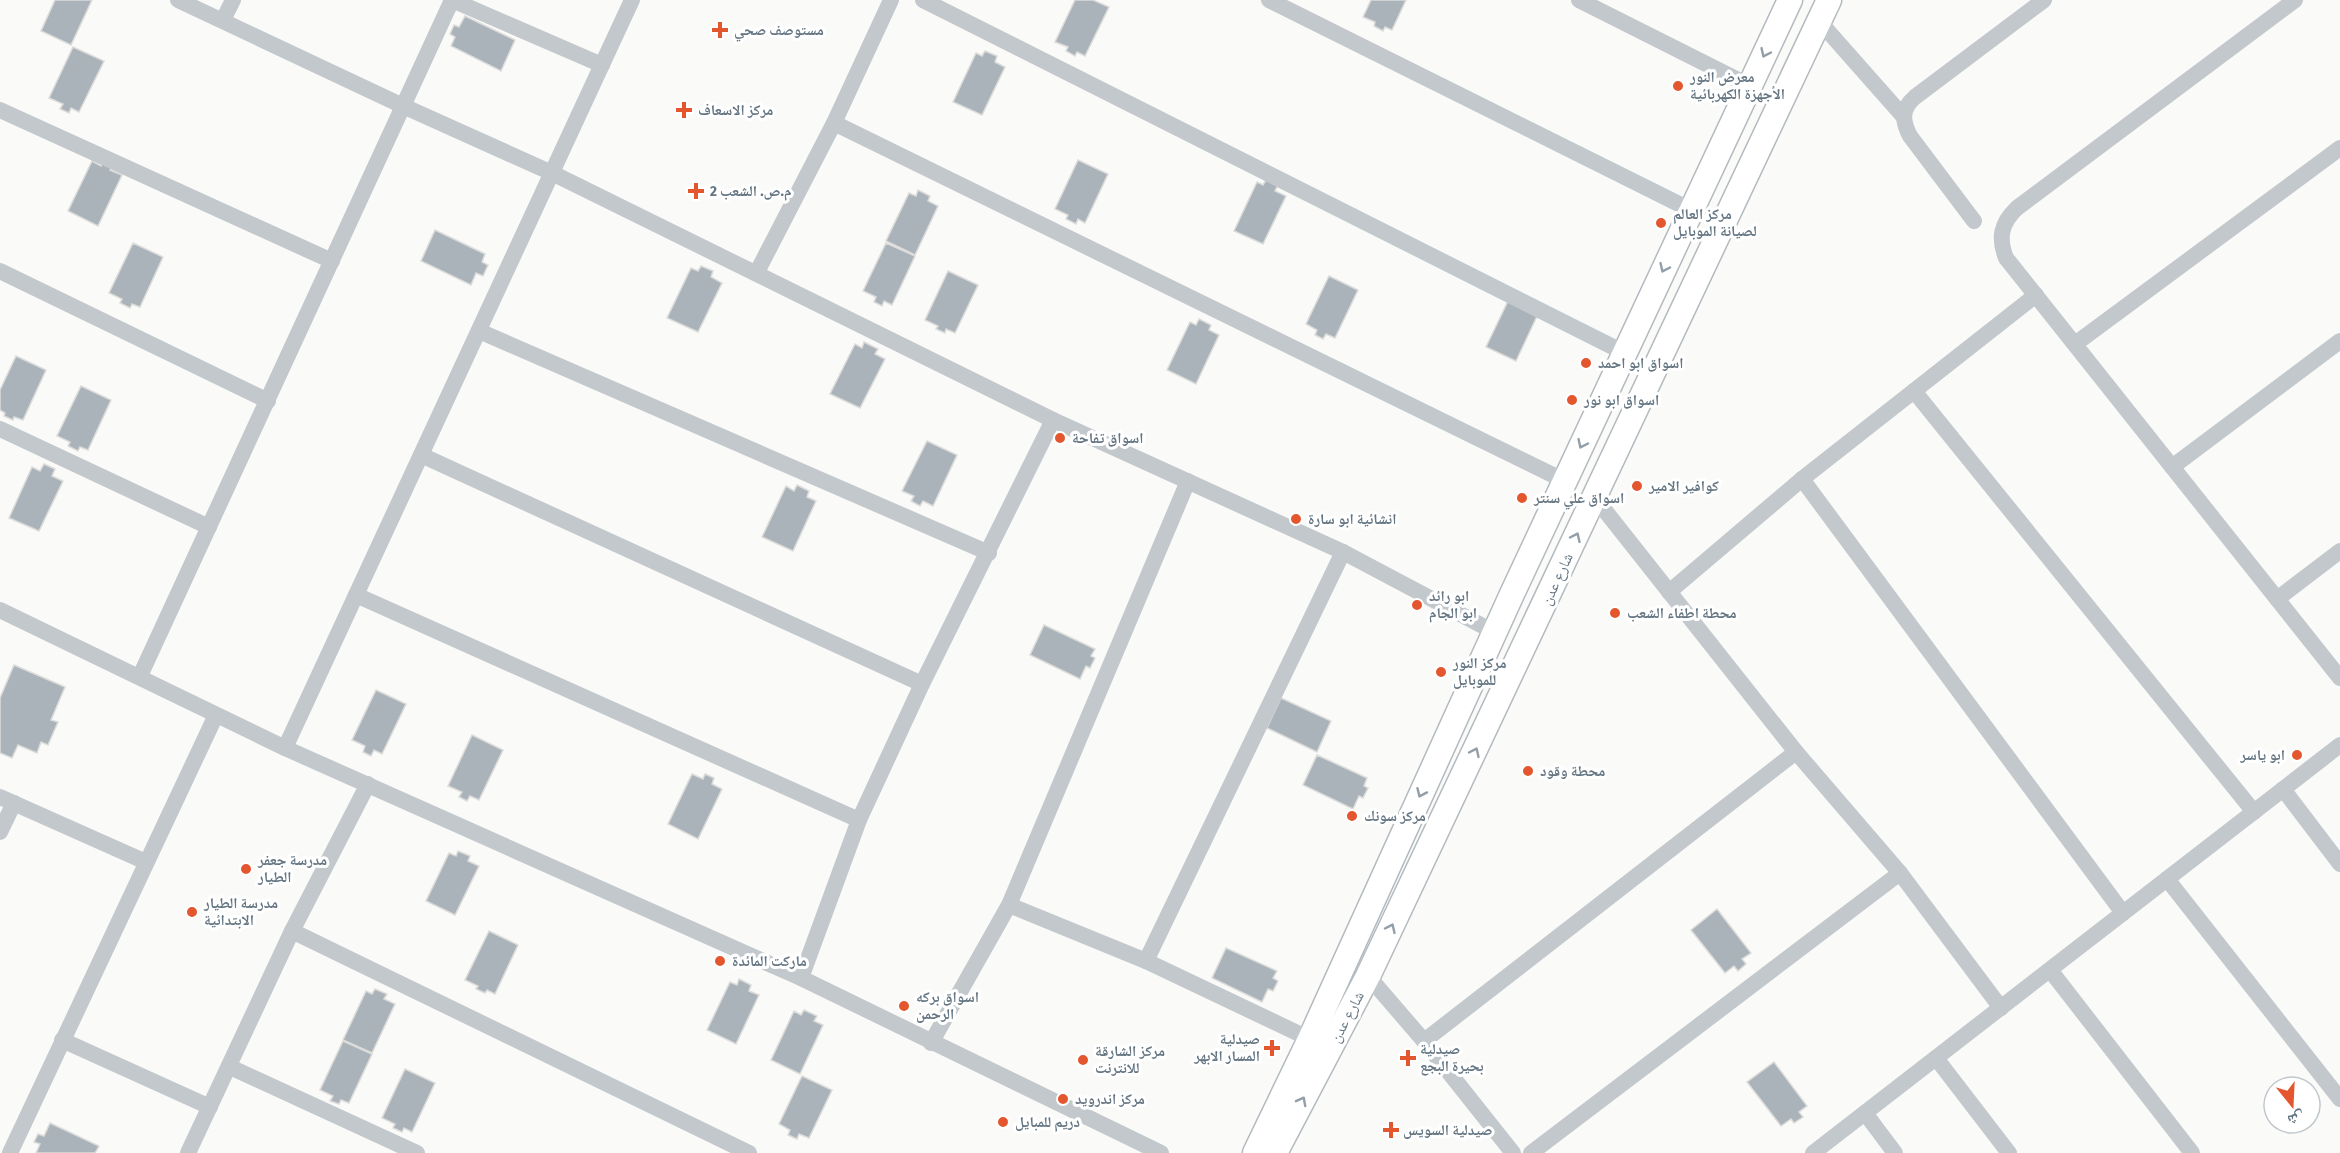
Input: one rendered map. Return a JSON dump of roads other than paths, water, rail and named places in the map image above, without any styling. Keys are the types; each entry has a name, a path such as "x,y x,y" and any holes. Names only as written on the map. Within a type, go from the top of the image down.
{"street":[{"path":"178,0 552,173 757,272 1053,420 1342,552 1494,632"},
{"path":"223,20 232,0"},
{"path":"140,676 452,0 602,65"},
{"path":"285,748 632,0"},
{"path":"757,272 834,123 891,0"},
{"path":"923,0 1625,353"},
{"path":"1269,0 1691,210"},
{"path":"1579,0 1750,86"},
{"name":"شارع عدن","path":"1255,1153 1310,1039 1494,632 1790,0"},
{"path":"1903,116 1909,102 1915,97 2044,0"},
{"path":"2294,0 2010,215 2002,231 2002,249 2006,258 2340,678"},
{"path":"1824,11 1903,116 1910,136 1974,221"},
{"name":"شارع عدن","path":"1275,1153 1368,976 1824,11"},
{"path":"0,110 332,261"},
{"path":"834,123 1565,481"},
{"path":"2074,344 2340,148"},
{"path":"0,271 268,401"},
{"path":"1669,592 1802,479 2036,295"},
{"path":"478,331 989,553"},
{"path":"2172,467 2340,341"},
{"path":"1914,392 2254,812"},
{"path":"801,978 859,820 922,684 1053,420"},
{"path":"0,429 209,527"},
{"path":"421,455 922,684"},
{"path":"1802,479 2123,913"},
{"path":"931,1042 1009,905 1188,481"},
{"path":"1595,498 1796,752 1900,873 2001,1008"},
{"path":"2277,599 2340,551"},
{"path":"1146,961 1342,552"},
{"path":"1512,594 1548,596"},
{"path":"356,595 859,820"},
{"path":"0,610 285,748 801,978 1161,1153"},
{"path":"10,1153 216,715"},
{"path":"1813,1153 2340,745"},
{"path":"1424,1041 1796,752"},
{"path":"188,1153 231,1067 292,931 368,784"},
{"path":"2283,789 2340,864"},
{"path":"0,832 7,800 146,862"},
{"path":"1531,1153 1900,873"},
{"path":"2166,879 2340,1099"},
{"path":"1009,905 1146,961 1310,1039"},
{"path":"292,931 749,1153"},
{"path":"2050,970 2192,1153"},
{"path":"1368,976 1424,1041 1513,1153"},
{"path":"62,1040 210,1107"},
{"path":"1936,1058 2009,1153"},
{"path":"231,1067 417,1153"},
{"path":"1865,1113 1895,1153"}],"place":[{"name":"مستوصف صحي","path":"720,30"},
{"name":"معرض النور الأجهزة الكهربائية","path":"1678,86"},
{"name":"مركز الاسعاف","path":"684,110"},
{"name":"م.ص. الشعب 2","path":"696,191"},
{"name":"مركز العالم لصيانة الموبايل","path":"1661,223"},
{"name":"اسواق ابو احمد","path":"1586,363"},
{"name":"اسواق ابو نور","path":"1572,400"},
{"name":"اسواق تفاحة","path":"1060,438"},
{"name":"كوافير الامير","path":"1637,486"},
{"name":"اسواق علي سنتر","path":"1522,498"},
{"name":"انشائية ابو سارة","path":"1296,519"},
{"name":"ابو رائد ابو الجام","path":"1417,605"},
{"name":"محطة اطفاء الشعب","path":"1615,613"},
{"name":"مركز النور للموبايل","path":"1441,672"},
{"name":"ابو ياسر","path":"2297,755"},
{"name":"محطة وقود","path":"1528,771"},
{"name":"مركز سونك","path":"1352,816"},
{"name":"مدرسة جعفر الطيار","path":"246,869"},
{"name":"مدرسة الطيار الابتدائية","path":"192,912"},
{"name":"ماركت المائدة","path":"720,961"},
{"name":"اسواق بركه الرحمن","path":"904,1006"},
{"name":"صيدلية المسار الابهر","path":"1272,1048"},
{"name":"صيدلية بحيرة البجع","path":"1408,1058"},
{"name":"مركز الشارقة للانترنت","path":"1083,1060"},
{"name":"مركز اندرويد","path":"1063,1099"},
{"name":"دريم للمبايل","path":"1003,1122"},
{"name":"صيدلية السويس","path":"1391,1130"}]}
